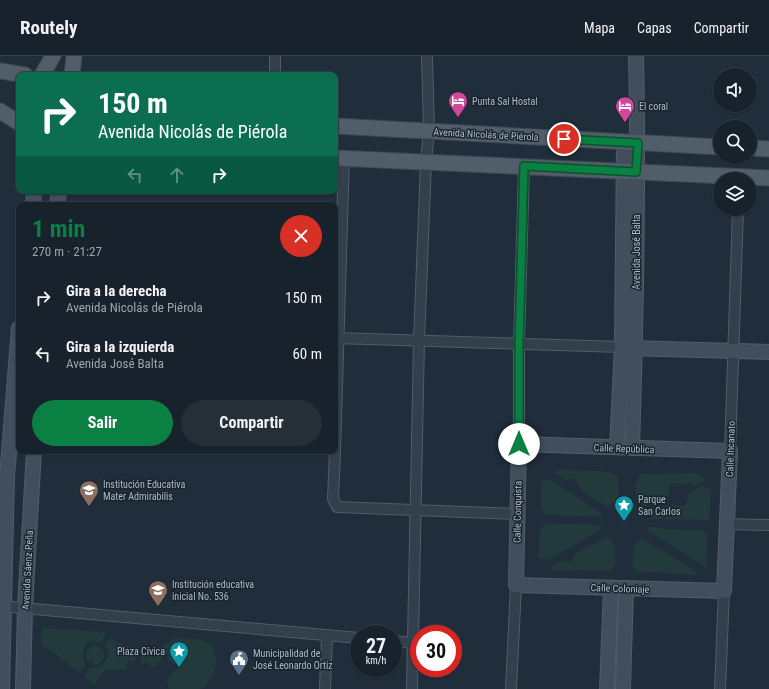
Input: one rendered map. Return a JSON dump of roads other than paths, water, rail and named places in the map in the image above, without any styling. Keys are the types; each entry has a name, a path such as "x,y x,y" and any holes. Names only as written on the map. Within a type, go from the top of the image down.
{"main road":[{"path":"44,72 53,56"},
{"path":"72,72 74,56"},
{"path":"0,71 16,74"},
{"path":"0,111 16,121"},
{"name":"Avenida Nicolás de Piérola","path":"338,126 713,147"},
{"path":"757,148 769,149"},
{"path":"340,158 713,177"},
{"path":"757,178 769,178"}],"street":[{"path":"275,56 275,72"},
{"path":"414,625 419,341 426,162 429,131 427,56"},
{"name":"Avenida José Balta","path":"632,448 628,348 630,172 636,56"},
{"path":"338,316 343,206 340,158"},
{"name":"Calle Conquista","path":"511,689 516,585 519,444 519,344 524,166"},
{"name":"Calle Incanato","path":"720,689 728,524 738,216"},
{"path":"338,338 769,352"},
{"name":"Avenida José Balta","path":"617,447 628,348"},
{"path":"2,689 1,606 7,477 16,365"},
{"name":"Calle República","path":"519,444 730,451"},
{"name":"Avenida Sáenz Peña","path":"23,689 25,606 34,454"},
{"path":"335,454 334,498 337,507 517,514"},
{"path":"728,524 769,525"},
{"name":"Calle Coloniaje","path":"516,585 724,591"},
{"path":"607,689 611,588"},
{"path":"623,689 626,588"},
{"path":"1,606 25,606 350,637"},
{"path":"325,689 327,635"},
{"path":"412,689 413,677"}],"place":[{"name":"Punta Sal Hostal","path":"458,118"},
{"name":"El coral","path":"625,123"},
{"name":"Institución Educativa Mater Admirabilis","path":"89,507"},
{"name":"Parque San Carlos","path":"624,522"},
{"name":"Institución educativa inicial No. 536","path":"158,607"},
{"name":"Plaza Cívica","path":"179,668"},
{"name":"Municipalidad de José Leonardo Ortiz","path":"239,676"}]}
